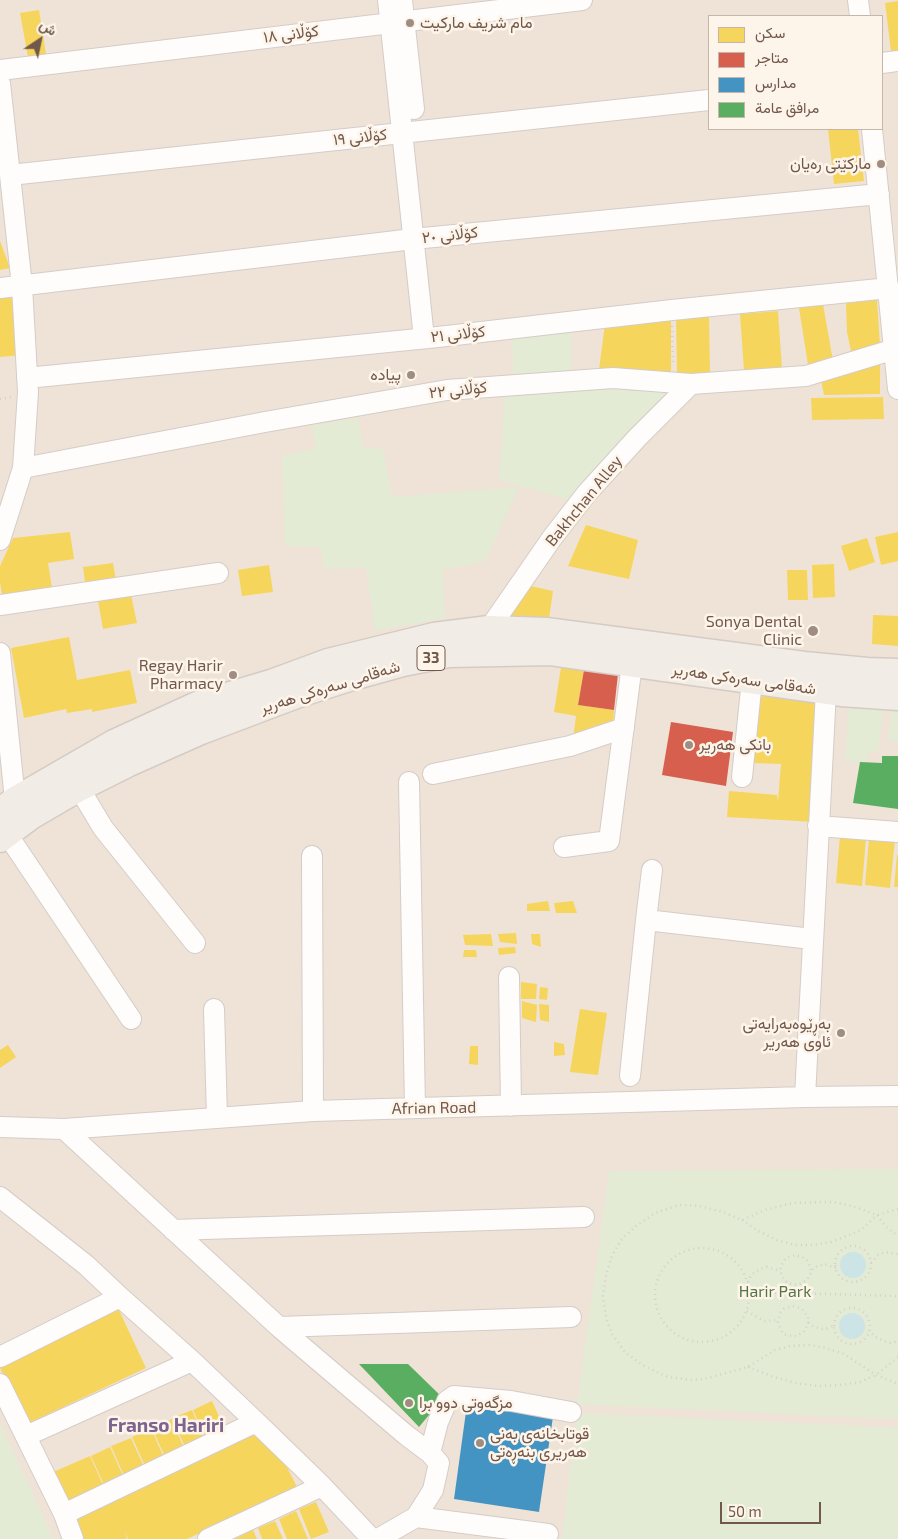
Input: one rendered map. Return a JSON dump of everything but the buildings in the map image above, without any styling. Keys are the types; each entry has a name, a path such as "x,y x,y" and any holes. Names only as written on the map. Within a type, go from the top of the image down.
{"main road":[{"name":"شەقامی سەرەکی هەریر","path":"6,821 114,743 197,705 270,683 328,662 434,636 489,629 546,631 804,665 836,684 898,672"},
{"name":"شەقامی سەرەکی هەریر","path":"6,821 32,816 79,788 210,727 299,694 402,664 449,654 548,652 752,680 836,684 898,697"}],"street":[{"path":"388,0 398,22"},
{"path":"402,0 398,22 431,337"},
{"name":"کۆڵانی ١٨","path":"0,70 582,0"},
{"path":"858,0 860,15"},
{"path":"883,63 898,61"},
{"path":"0,88 22,286 28,392 23,468 0,540"},
{"name":"کۆڵانی ١٩","path":"10,175 708,100"},
{"path":"872,130 896,348 898,389"},
{"name":"کۆڵانی ٢٠","path":"0,288 420,238 879,194"},
{"name":"کۆڵانی ٢١","path":"27,378 889,288"},
{"name":"کۆڵانی ٢٢","path":"23,468 447,390 613,378 682,383 806,376 896,348"},
{"name":"Bakhchan Alley","path":"489,629 552,538 587,492 682,383"},
{"path":"0,606 218,574"},
{"path":"0,653 6,821 131,1019"},
{"path":"564,847 609,841 632,664"},
{"path":"742,777 752,680"},
{"path":"805,1097 818,826 836,684"},
{"path":"433,774 570,746 624,728"},
{"path":"409,782 415,1108"},
{"path":"79,788 103,828 195,943"},
{"path":"818,826 898,832"},
{"path":"312,856 313,1111"},
{"path":"630,1076 652,870"},
{"path":"646,920 812,939"},
{"path":"509,977 511,1106"},
{"path":"214,1009 217,1118"},
{"name":"Afrian Road","path":"0,1127 64,1129 313,1111 898,1096"},
{"path":"64,1129 279,1328 439,1463 433,1490 416,1517 378,1539"},
{"path":"0,1197 86,1265 192,1361 322,1486 372,1539"},
{"path":"173,1230 584,1216"},
{"path":"0,1357 120,1297"},
{"path":"279,1328 571,1317"},
{"path":"26,1436 192,1361"},
{"path":"0,1384 64,1514 73,1539"},
{"path":"430,1454 438,1422 447,1402 454,1396 511,1401 571,1412"},
{"path":"64,1514 256,1422"},
{"path":"208,1539 322,1486"},
{"path":"416,1517 548,1534"}],"path":[{"path":"672,310 682,383"},
{"path":"742,1220 765,1210 784,1205 817,1201 852,1206 877,1215 886,1227 898,1236"},
{"path":"898,1209 877,1215 861,1230 831,1242 814,1245 795,1245 777,1240 758,1231 742,1220 723,1212 699,1206 679,1205 655,1213 637,1225 621,1240 612,1256 606,1275 603,1296 606,1317 612,1334 625,1352 642,1365 668,1377 691,1380 704,1379 748,1367 775,1350 791,1346 809,1345 844,1354 876,1374 898,1384"},
{"path":"871,1263 864,1250 853,1246 842,1250 838,1254 836,1268 844,1280 856,1282 866,1276 871,1263 878,1255 885,1252 898,1254"},
{"path":"703,1248 718,1250 731,1258 741,1269 748,1282 749,1292 747,1311 740,1324 729,1334 716,1341 701,1343 686,1340 673,1333 663,1322 656,1309 654,1294 657,1279 664,1266 675,1256 688,1250 703,1248"},
{"path":"811,1270 808,1261 795,1255 786,1258 780,1271 788,1284 798,1285 807,1280 814,1266 824,1264 836,1268"},
{"path":"748,1282 751,1275 760,1269 767,1267 780,1271"},
{"path":"749,1292 898,1296"},
{"path":"793,1306 802,1309 808,1317 808,1322 807,1327 801,1334 791,1336 782,1332 778,1320 780,1313 784,1309 793,1306"},
{"path":"852,1308 863,1312 867,1316 869,1330 865,1338 860,1342 849,1343 839,1338 835,1325 837,1316 841,1312 852,1308"},
{"path":"747,1311 764,1321 778,1320"},
{"path":"808,1322 821,1329 835,1325"},
{"path":"869,1330 874,1336 884,1341 891,1343 898,1340"},
{"path":"748,1367 795,1383 840,1386 860,1382 876,1374 898,1357"}],"shaded area":[{"path":"0,0 898,0 898,1539 0,1539"}],"green space":[{"path":"572,329 571,373 514,379 512,337"},
{"path":"597,388 662,392 663,399 614,446 576,502 499,480 505,396"},
{"path":"358,418 363,447 383,449 392,497 519,487 485,561 443,570 445,618 375,631 366,567 324,569 320,547 285,546 282,456 316,448 312,426"},
{"path":"849,707 883,710 878,751 868,751 866,762 845,761"},
{"path":"891,709 898,710 898,741 889,741"},
{"name":"Harir Park","path":"898,1169 898,1419 577,1404 609,1171"},
{"path":"577,1413 898,1428 898,1539 562,1539"},
{"path":"0,1423 52,1536 52,1539 0,1539"}],"water":[{"path":"853,1252 862,1256 866,1265 862,1274 853,1278 844,1274 840,1265 844,1256"},
{"path":"852,1313 861,1317 865,1326 861,1335 852,1339 843,1335 839,1326 843,1317"}],"place":[{"name":"مام شریف مارکیت","path":"410,23"},
{"name":"مارکێتی رەیان","path":"881,164"},
{"name":"پیادە","path":"411,375"},
{"name":"Sonya Dental Clinic","path":"813,631"},
{"name":"Regay Harir Pharmacy","path":"233,675"},
{"name":"بانکی هەریر","path":"689,745"},
{"name":"بەڕێوەبەرایەتی ئاوی هەریر","path":"841,1033"},
{"name":"مزگەوتی دوو برا","path":"409,1403"},
{"name":"قوتابخانەی بەنی هەریری بنەڕەتی","path":"480,1443"}],"district":[{"name":"Franso Hariri","path":"166,1426"}]}
